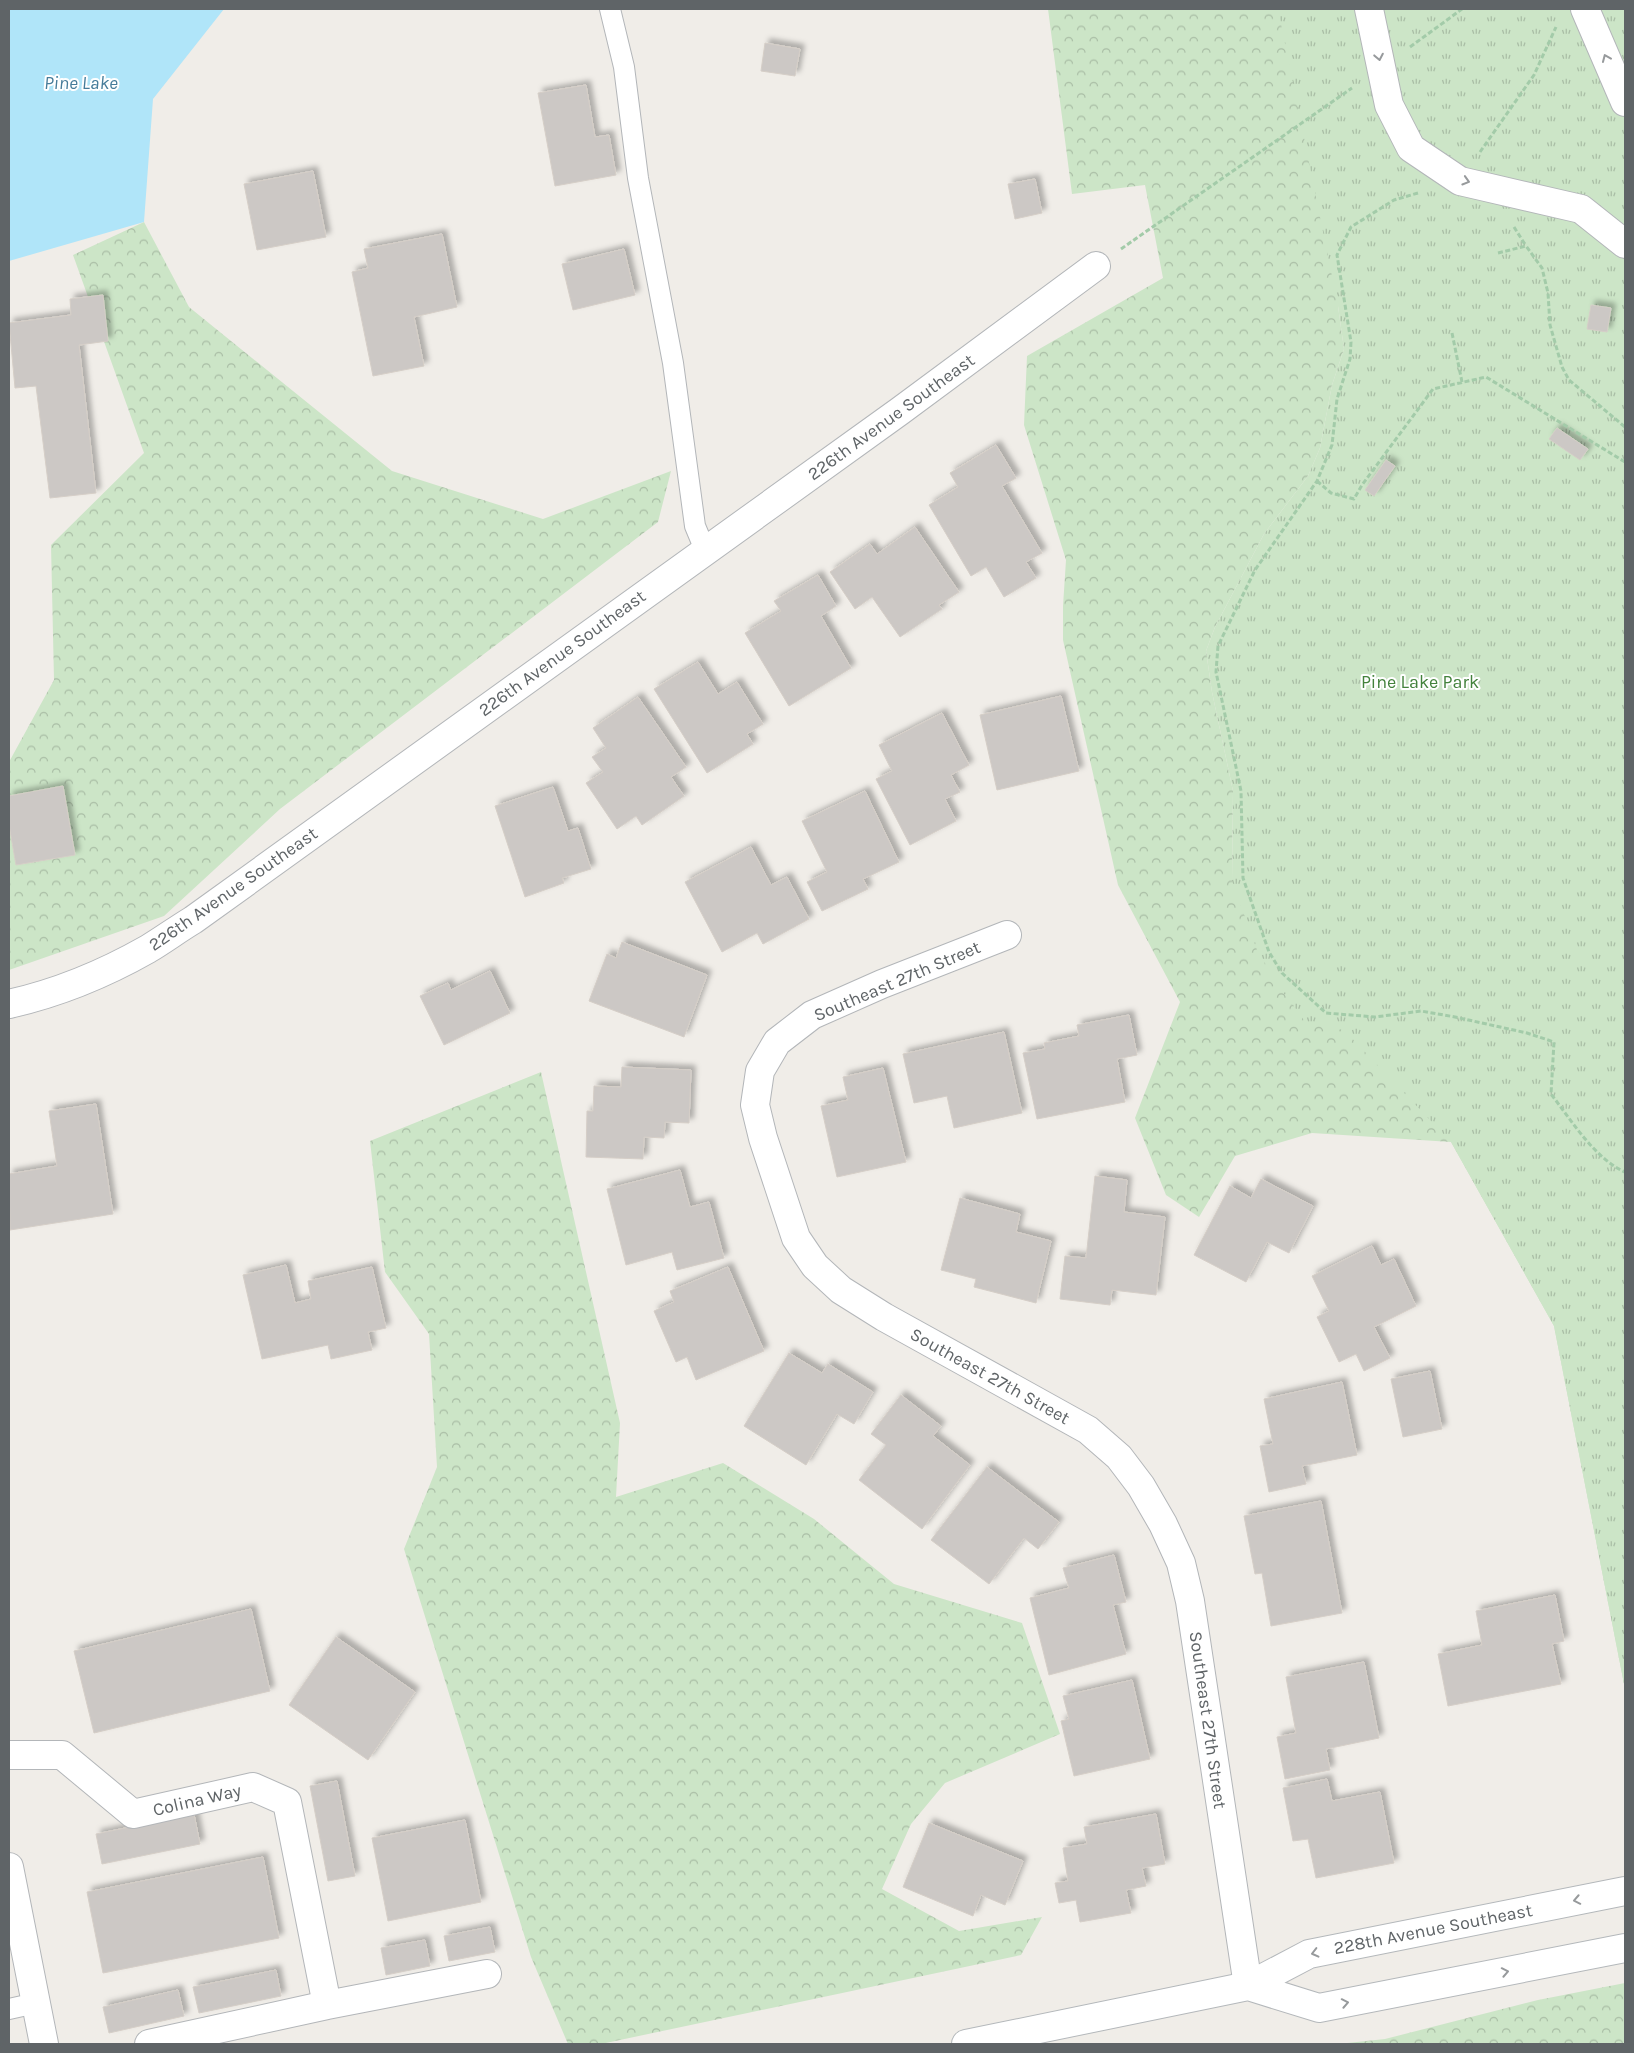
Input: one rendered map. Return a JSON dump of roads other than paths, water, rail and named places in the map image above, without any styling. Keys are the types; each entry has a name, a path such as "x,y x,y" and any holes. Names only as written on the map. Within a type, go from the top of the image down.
{"street":[{"path":"1369,9 1390,106 1411,148 1460,181 1581,209 1625,244"},
{"path":"1585,9 1625,102"},
{"name":"226th Avenue Southeast","path":"9,1004 71,986 107,971 150,948 193,920 900,411 1096,266"},
{"name":"Southeast 27th Street","path":"1007,935 882,984 812,1015 777,1042 760,1071 756,1105 762,1138 796,1238 815,1266 841,1290 884,1317 1088,1430 1119,1457 1141,1486 1163,1524 1180,1563 1190,1601 1248,1986"},
{"name":"Colina Way","path":"9,1755 62,1755 133,1814 253,1788 287,1802 327,2005"},
{"path":"9,1867 44,2044"},
{"name":"228th Avenue Southeast","path":"966,2044 1248,1986 1309,1954 1625,1890"},
{"name":"228th Avenue Southeast","path":"1248,1986 1319,2008 1625,1948"},
{"path":"149,2044 327,2005 487,1974"}],"lane":[{"path":"610,9 624,67 638,178 673,363 695,526 705,550"},
{"path":"9,2009 36,2003"}],"water":[{"name":"Pine Lake","path":"9,9 224,9 153,99 144,222 9,261"}],"park label":[{"name":"Pine Lake Park","path":"1420,682"}]}
